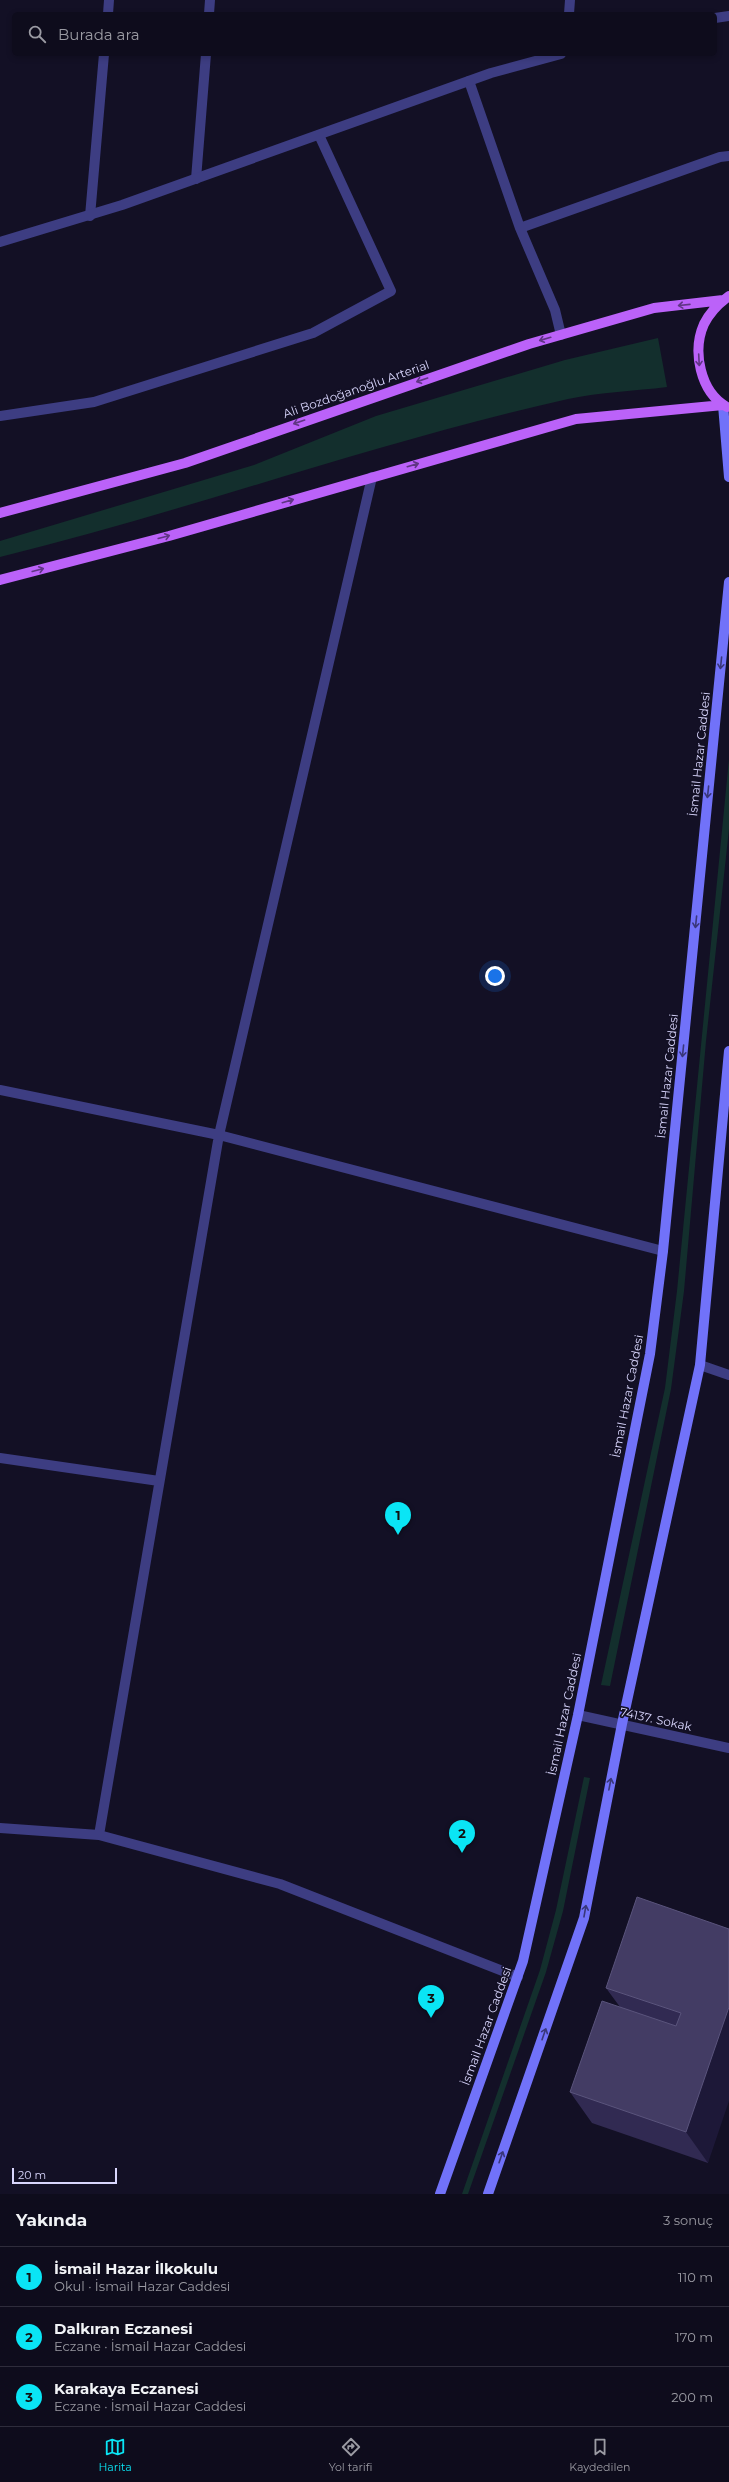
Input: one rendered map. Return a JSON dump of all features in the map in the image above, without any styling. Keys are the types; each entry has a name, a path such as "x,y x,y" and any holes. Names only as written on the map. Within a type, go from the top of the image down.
{"main road":[{"name":"Ali Bozdoğanoğlu Arterial","path":"0,511 185,463 379,395 561,335 654,308 726,298"},
{"path":"726,298 717,305 704,324 698,346 702,375 708,388 726,407 729,477"},
{"path":"0,580 169,536 576,419 726,407"},
{"name":"İsmail Hazar Caddesi","path":"440,2194 518,1977 578,1715 650,1354 663,1251 729,582"},
{"path":"488,2194 584,1918 622,1724 700,1365 729,1051"}],"street":[{"path":"108,12 109,0"},
{"path":"209,12 210,0"},
{"path":"569,12 570,0"},
{"path":"717,18 729,16"},
{"path":"90,216 104,56"},
{"path":"196,179 206,56"},
{"path":"0,242 90,216 469,81 554,56"},
{"path":"469,81 520,228 556,310 561,335"},
{"path":"0,416 94,402 314,333 391,291 319,135"},
{"path":"520,228 720,157 729,156"},
{"path":"99,1835 219,1135 372,477"},
{"path":"0,1090 219,1135 663,1251"},
{"path":"700,1365 729,1375"},
{"path":"0,1458 159,1480"},
{"name":"74137. Sokak","path":"578,1715 729,1748"},
{"path":"0,1828 99,1835 280,1884 518,1977"}],"green space":[{"path":"658,338 667,387 605,393 568,399 496,416 354,455 142,519 0,557 0,541 254,465 376,416 565,360"},
{"path":"729,759 729,829 706,1041 684,1291 671,1389 610,1686 601,1685 665,1388 677,1291"},
{"path":"584,1777 590,1778 563,1911 546,1972 468,2194 462,2194 540,1970 556,1910"}],"building":[{"path":"637,1897 729,1929 729,2007 686,2132 570,2092 602,2001 676,2026 681,2013 606,1988"}],"place":[{"name":"İsmail Hazar İlkokulu","path":"398,1535"},
{"name":"Dalkıran Eczanesi","path":"462,1853"},
{"name":"Karakaya Eczanesi","path":"431,2018"}]}
